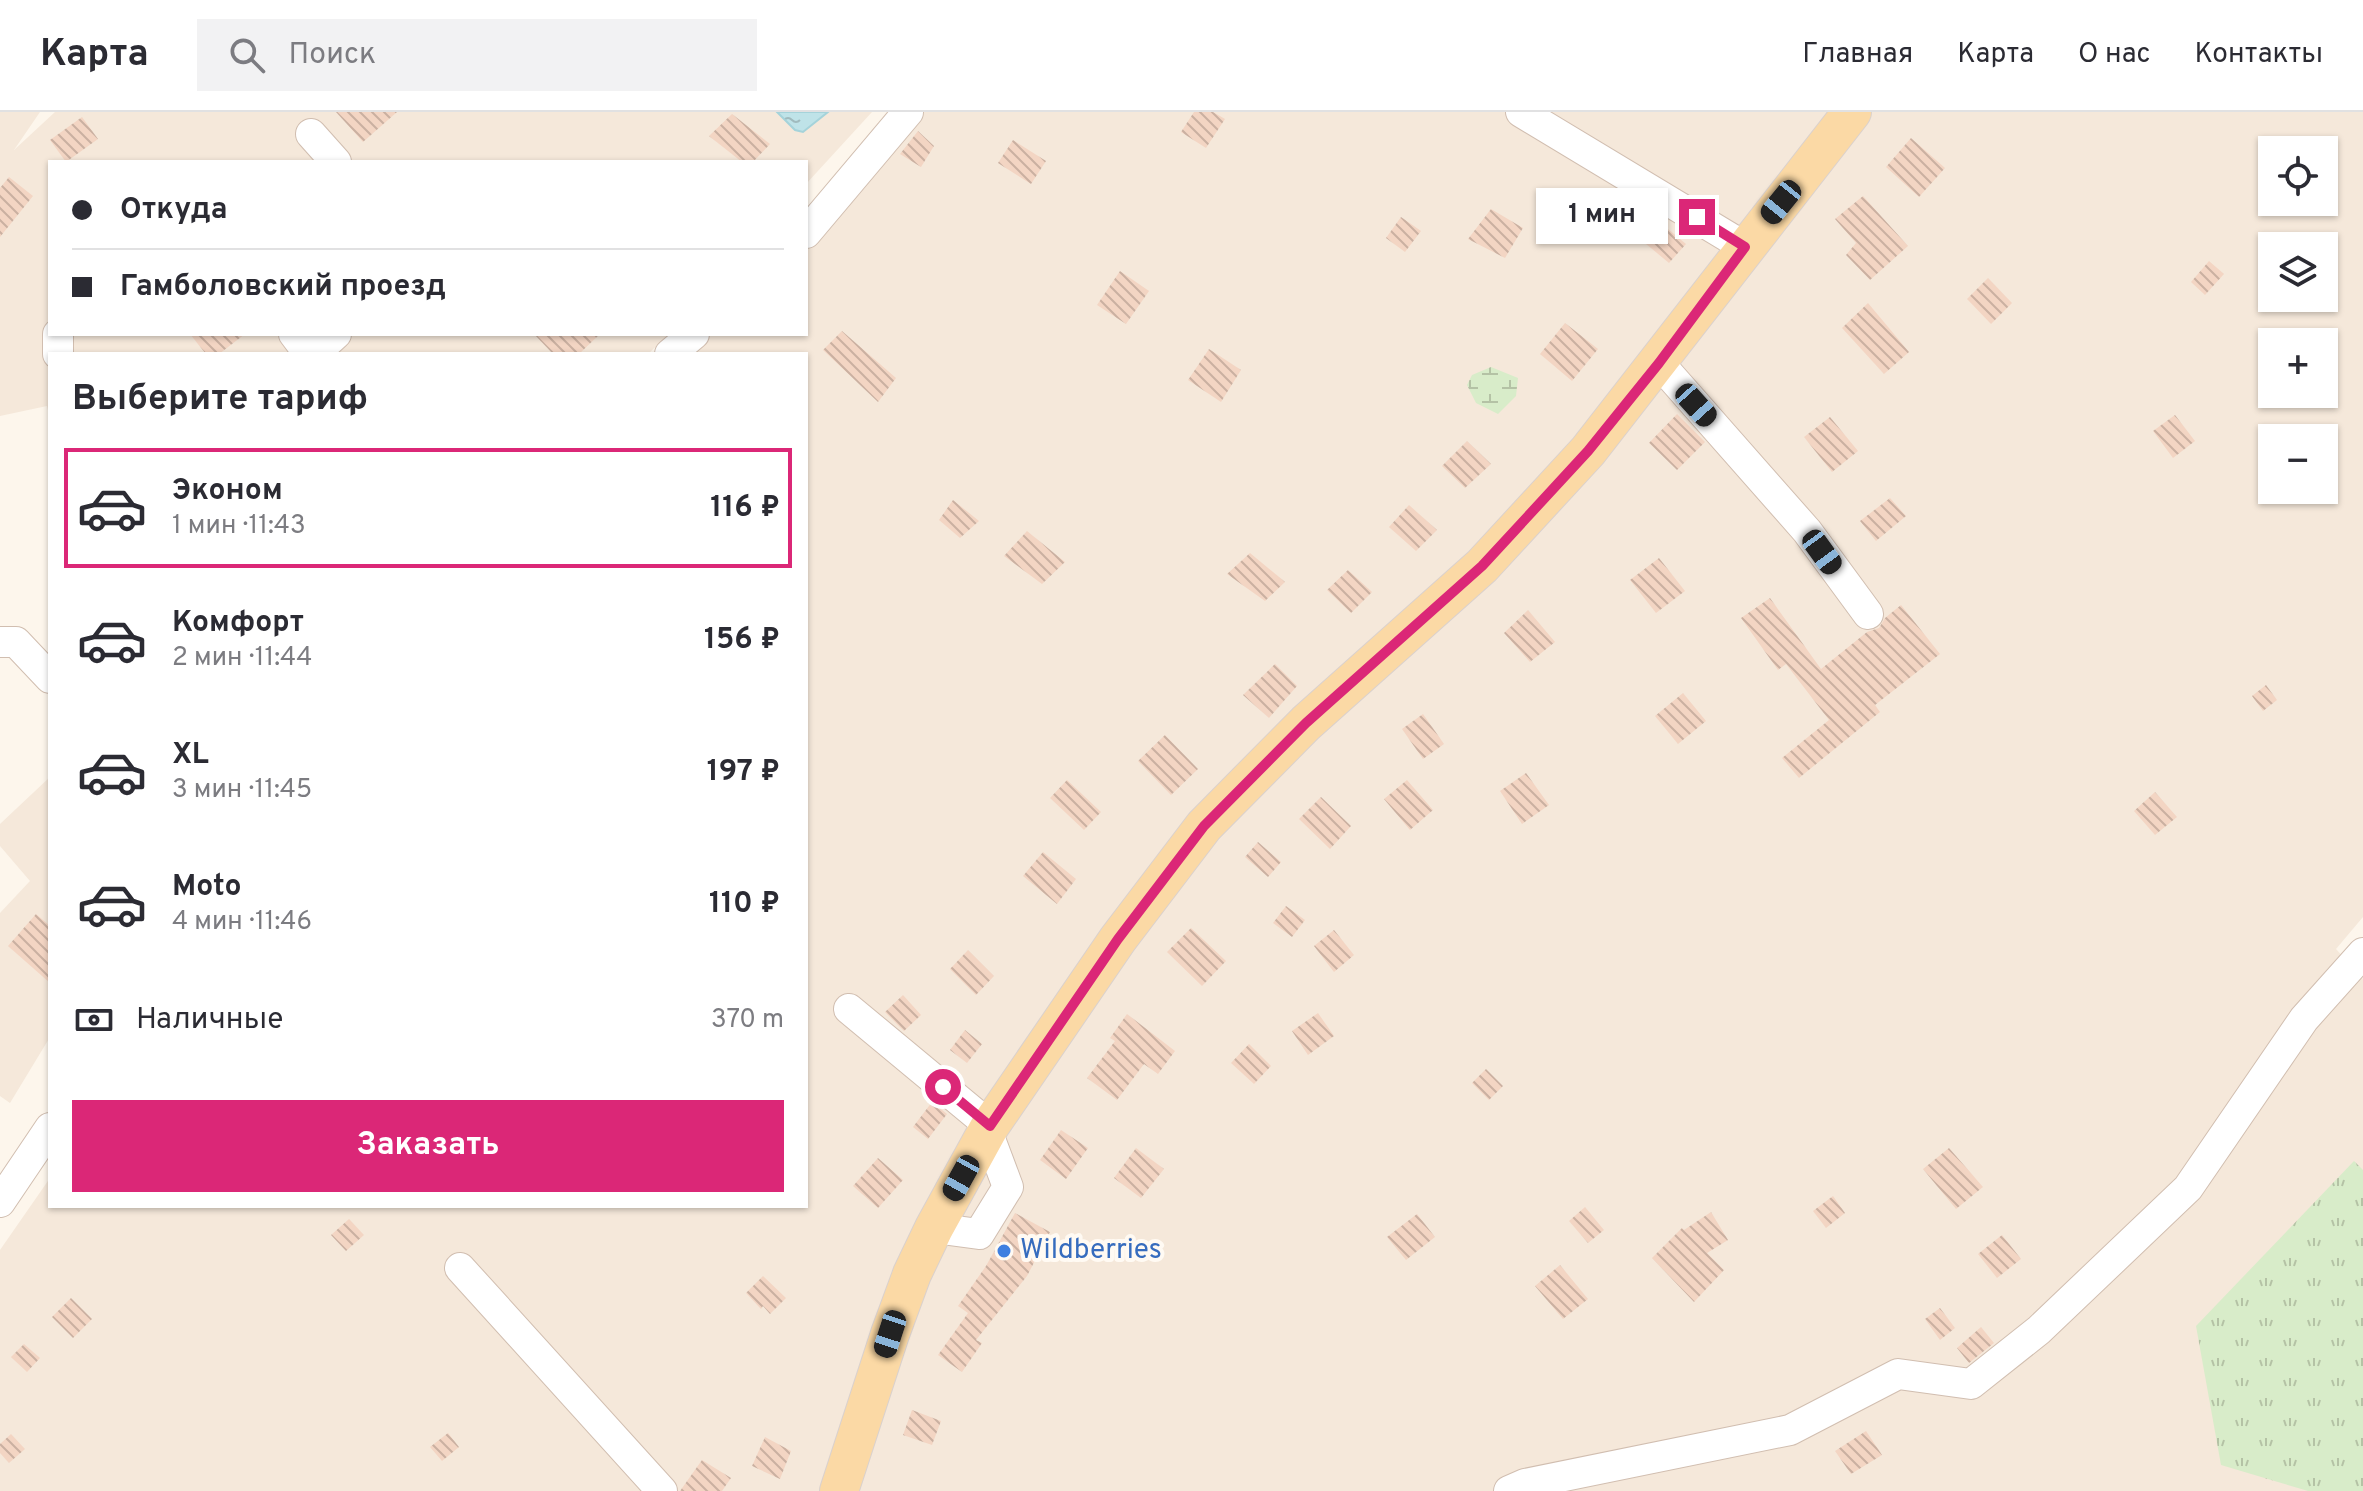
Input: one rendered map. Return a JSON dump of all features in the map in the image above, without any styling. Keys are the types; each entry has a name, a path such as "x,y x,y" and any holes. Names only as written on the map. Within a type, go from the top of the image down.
{"main road":[{"path":"839,1491 890,1334 912,1274 934,1228 989,1129 1118,939 1204,826 1306,723 1482,566 1588,451 1852,112"}],"street":[{"path":"808,231 908,112"},
{"path":"1521,112 1745,247"},
{"path":"311,134 334,160"},
{"path":"296,336 310,352"},
{"path":"314,352 334,336"},
{"path":"672,352 692,336"},
{"path":"1659,363 1807,531 1868,614"},
{"path":"0,642 16,642 48,676"},
{"path":"1509,1491 1525,1484 1790,1430 1898,1374 1971,1384 2039,1330 2188,1188 2304,1019 2363,953"},
{"path":"849,1009 989,1129"},
{"path":"0,1202 48,1131"},
{"path":"460,1268 662,1491"}],"shaded area":[{"path":"0,112 40,112 14,150 55,112 872,112 808,182 808,160 48,160 48,336 667,336 650,352 48,352 48,410 47,406 0,416"},
{"path":"909,112 2363,112 2363,917 2336,949 2363,979 2363,1491 0,1491 0,1250 48,1181 48,1208 808,1208 808,352 691,352 705,336 808,336 808,223"},
{"path":"48,779 48,1040 10,1103 0,1096 0,913 30,881 0,846 0,824"}],"green space":[{"path":"1491,367 1518,378 1516,396 1498,414 1476,403 1467,385 1472,375"},
{"path":"2354,1161 2363,1170 2363,1491 2308,1491 2221,1465 2196,1326"}],"water":[{"path":"777,112 828,112 803,132 795,130"}],"building":[{"path":"336,112 397,112 363,142"},
{"path":"1194,112 1213,112 1225,119 1206,148 1181,132"},
{"path":"732,114 770,144 755,160 739,160 709,136"},
{"path":"82,117 98,139 69,160 65,160 50,140"},
{"path":"918,131 934,146 921,167 900,154"},
{"path":"1911,138 1945,168 1919,197 1886,167"},
{"path":"1013,140 1046,161 1031,184 998,163"},
{"path":"9,177 33,196 0,237 0,188"},
{"path":"1863,196 1908,246 1870,280 1846,255 1856,243 1835,219"},
{"path":"1491,209 1523,228 1505,258 1468,239"},
{"path":"1650,214 1686,244 1669,263 1634,234"},
{"path":"1401,217 1421,231 1405,252 1386,238"},
{"path":"2209,261 2224,274 2205,295 2191,282"},
{"path":"1120,271 1149,291 1126,324 1097,305"},
{"path":"1988,278 2012,303 1991,324 1967,299"},
{"path":"1868,303 1909,352 1884,374 1842,328"},
{"path":"1565,323 1598,349 1572,381 1540,354"},
{"path":"842,331 896,378 878,402 823,350"},
{"path":"192,336 242,336 222,352 204,352"},
{"path":"536,336 598,336 581,352 551,352"},
{"path":"1209,349 1241,370 1221,402 1188,380"},
{"path":"1677,414 1705,442 1677,470 1649,443"},
{"path":"2175,415 2195,441 2173,458 2153,431"},
{"path":"1830,417 1858,451 1832,472 1804,437"},
{"path":"1467,441 1491,464 1465,488 1442,466"},
{"path":"1890,498 1906,516 1876,541 1860,521"},
{"path":"953,500 979,521 960,538 939,520"},
{"path":"1409,505 1437,530 1416,551 1389,527"},
{"path":"1027,531 1065,562 1042,584 1004,556"},
{"path":"1250,553 1285,582 1265,601 1227,574"},
{"path":"1659,558 1685,591 1656,613 1630,580"},
{"path":"1348,570 1372,592 1351,613 1327,590"},
{"path":"1770,598 1821,669 1867,632 1879,628 1885,618 1901,605 1940,654 1875,705 1880,712 1799,778 1782,758 1829,720 1786,664 1778,670 1741,618"},
{"path":"1528,610 1555,642 1530,662 1504,633"},
{"path":"1275,664 1297,686 1269,718 1243,695"},
{"path":"2266,685 2277,700 2263,711 2252,696"},
{"path":"1683,693 1706,721 1678,744 1655,716"},
{"path":"1423,714 1444,744 1423,759 1402,729"},
{"path":"1165,735 1198,769 1171,795 1138,761"},
{"path":"1526,773 1549,805 1522,824 1500,791"},
{"path":"1067,780 1101,812 1084,830 1050,798"},
{"path":"1407,780 1433,810 1410,830 1384,799"},
{"path":"2155,792 2177,817 2155,835 2134,811"},
{"path":"1321,797 1351,826 1330,849 1299,819"},
{"path":"1258,842 1281,862 1268,877 1245,857"},
{"path":"1043,852 1076,879 1057,904 1023,876"},
{"path":"1286,906 1305,920 1292,937 1273,923"},
{"path":"36,914 48,924 48,981 8,946"},
{"path":"1191,928 1226,961 1202,986 1167,952"},
{"path":"1334,930 1354,955 1334,972 1314,946"},
{"path":"968,950 994,976 976,995 950,969"},
{"path":"903,995 921,1015 904,1031 885,1012"},
{"path":"1318,1013 1334,1036 1308,1055 1292,1031"},
{"path":"1127,1014 1175,1051 1158,1074 1144,1064 1117,1100 1087,1078 1115,1041 1110,1038"},
{"path":"965,1030 982,1044 967,1063 950,1050"},
{"path":"1249,1044 1271,1066 1254,1084 1231,1063"},
{"path":"1486,1069 1503,1086 1489,1100 1472,1083"},
{"path":"932,1102 947,1114 928,1139 913,1127"},
{"path":"1061,1130 1088,1148 1066,1179 1040,1160"},
{"path":"1136,1148 1164,1169 1141,1198 1114,1178"},
{"path":"1949,1148 1983,1187 1956,1209 1923,1169"},
{"path":"878,1158 903,1180 878,1208 853,1186"},
{"path":"1833,1196 1845,1213 1826,1228 1813,1211"},
{"path":"1585,1207 1604,1230 1588,1243 1569,1221"},
{"path":"1711,1212 1728,1240 1707,1253 1724,1270 1694,1302 1652,1258 1682,1228 1684,1230"},
{"path":"1015,1213 1050,1232 1027,1276 976,1340 982,1343 962,1372 938,1355 968,1313 958,1306 986,1266"},
{"path":"1417,1214 1435,1237 1406,1260 1387,1237"},
{"path":"349,1219 364,1235 346,1251 331,1235"},
{"path":"2002,1235 2021,1259 1997,1278 1978,1254"},
{"path":"1560,1265 1588,1299 1563,1319 1535,1286"},
{"path":"763,1276 786,1298 770,1314 746,1293"},
{"path":"71,1298 92,1319 73,1338 52,1317"},
{"path":"1940,1308 1955,1328 1940,1340 1925,1319"},
{"path":"1981,1327 1994,1343 1969,1363 1957,1348"},
{"path":"24,1344 40,1358 27,1372 11,1357"},
{"path":"912,1410 941,1421 932,1445 903,1435"},
{"path":"1866,1431 1882,1455 1851,1474 1835,1451"},
{"path":"448,1433 459,1447 442,1461 430,1447"},
{"path":"11,1434 25,1449 9,1463 0,1453 0,1444"},
{"path":"765,1437 791,1451 780,1479 752,1466"},
{"path":"702,1460 731,1478 722,1491 680,1491"}],"place":[{"name":"Wildberries","path":"1004,1251"}],"route":[{"path":"943,1087 990,1126 1118,939 1204,826 1306,723 1482,566 1588,451 1659,363 1745,247 1697,217"}]}
